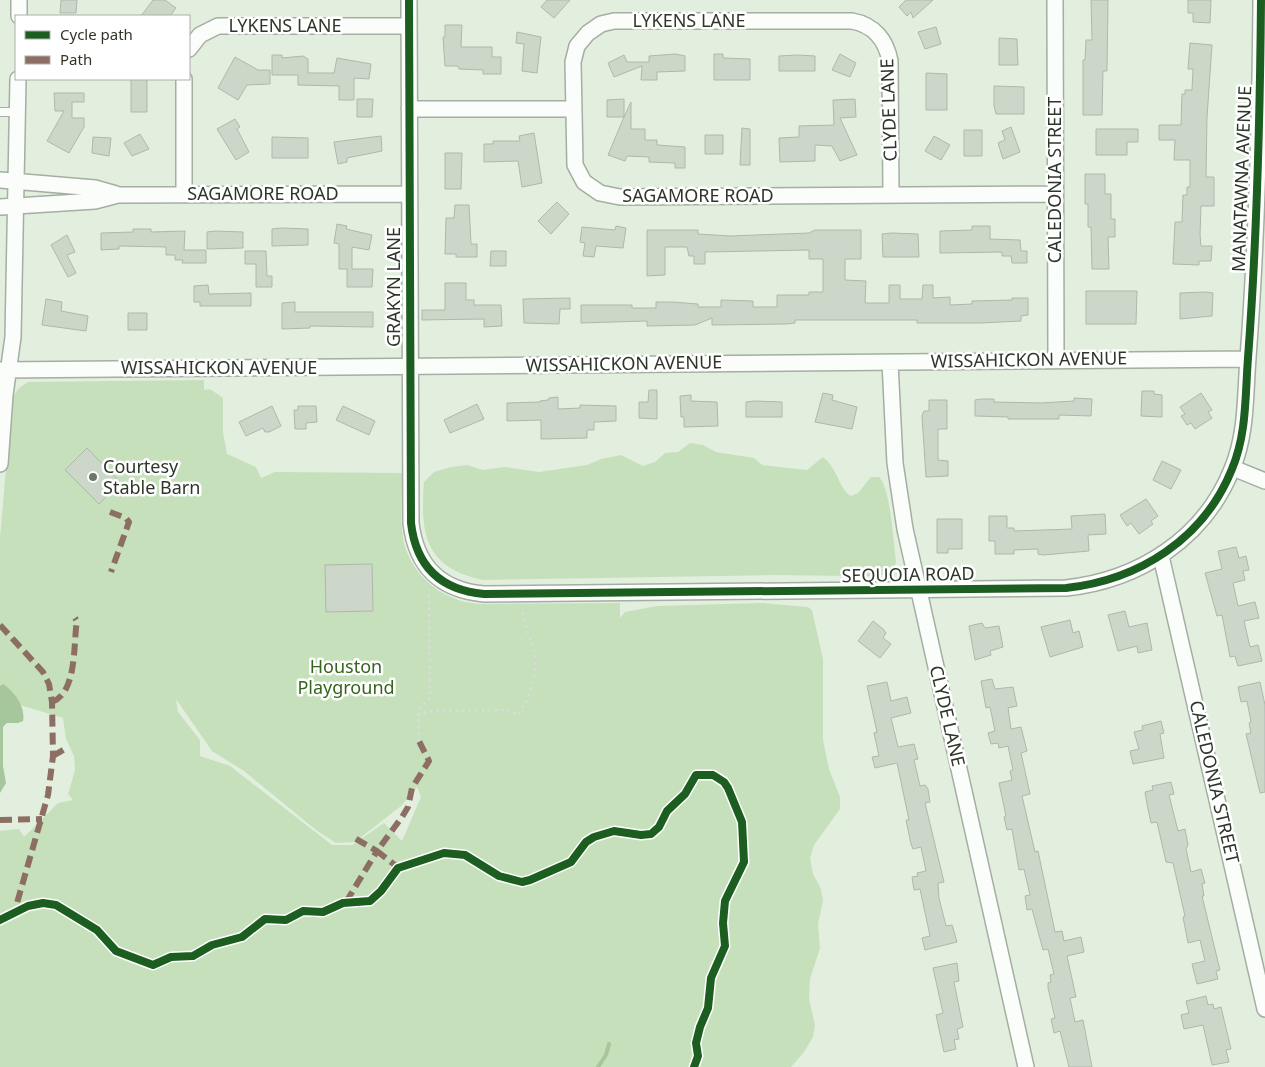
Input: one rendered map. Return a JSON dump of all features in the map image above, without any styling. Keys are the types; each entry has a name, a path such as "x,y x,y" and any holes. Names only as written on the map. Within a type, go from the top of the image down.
{"street":[{"path":"19,0 19,15"},
{"name":"GRAKYN LANE","path":"409,0 411,523 416,550 430,570"},
{"name":"CALEDONIA STREET","path":"1055,0 1056,360"},
{"name":"MANATAWNA AVENUE","path":"1248,359 1254,290 1261,0"},
{"name":"LYKENS LANE","path":"573,109 573,62 577,46 594,27 608,22 852,20 873,29"},
{"name":"LYKENS LANE","path":"192,44 211,28 224,26 409,26"},
{"name":"CLYDE LANE","path":"873,29 885,43 890,61 891,195"},
{"path":"0,464 5,370 13,337 8,207 16,180 18,80"},
{"path":"184,80 184,194"},
{"path":"409,109 573,109"},
{"name":"SAGAMORE ROAD","path":"573,109 574,154 579,174 592,189 609,196 1055,194"},
{"name":"SAGAMORE ROAD","path":"0,180 94,188 118,195"},
{"name":"SAGAMORE ROAD","path":"8,207 95,200 118,195 409,194"},
{"name":"WISSAHICKON AVENUE","path":"5,370 1248,359"},
{"name":"SEQUOIA ROAD","path":"430,570 443,581 458,589 484,594 1050,588 1083,586 1116,578 1161,556 1201,521 1219,496 1233,468 1244,428 1248,359"},
{"name":"CLYDE LANE","path":"890,362 895,464 905,529 1026,1067"},
{"path":"1233,468 1265,482"},
{"name":"CALEDONIA STREET","path":"1161,556 1265,1009"}],"lane":[{"path":"0,112 17,112"}],"path":[{"path":"419,741 418,710 430,698 429,590"},
{"path":"418,716 428,711 507,710 518,715 529,694 534,674 534,650 522,609"}],"green space":[{"name":"Houston Playground","path":"204,380 204,390 210,389 223,398 223,432 227,454 256,467 261,478 275,472 402,473 402,526 408,556 432,586 455,599 480,604 620,603 620,618 625,612 657,606 761,603 808,607 812,610 823,659 823,740 829,769 840,797 840,809 814,845 810,858 813,874 821,889 823,901 818,924 820,948 810,979 809,999 815,1025 813,1037 804,1052 791,1067 0,1067 0,831 19,829 24,837 58,803 73,800 68,794 75,770 74,756 66,739 63,718 0,699 0,538 12,398 19,388 28,382","holes":["176,699 212,751 244,771 316,830 336,843 355,842 401,806 417,787 421,797 402,841 384,823 352,845 332,845 230,766 200,756 200,740 178,712"]},
{"path":"690,443 703,445 716,452 754,458 762,465 807,470 823,457 832,467 843,488 851,496 858,493 871,477 879,477 883,483 889,504 896,561 895,568 889,573 878,576 774,575 483,580 449,567 430,546 423,518 424,482 434,472 467,465 483,470 504,467 539,472 587,465 601,459 621,455 643,466 655,462 665,453 678,452"}],"shaded area":[{"path":"3,684 11,691 21,705 23,721 7,723 3,727 3,766 6,783 0,793 0,686"}],"building":[{"path":"61,0 77,0 76,13 60,13"},
{"path":"153,0 165,0 176,8 171,15 142,15"},
{"path":"547,0 570,0 554,18 541,7"},
{"path":"906,0 933,0 913,18 911,12 907,16 899,7"},
{"path":"1091,0 1108,0 1107,71 1103,71 1102,115 1083,115 1083,60 1085,60 1086,40 1092,40"},
{"path":"1188,0 1211,0 1210,23 1193,22 1193,13 1188,13"},
{"path":"445,25 462,25 461,47 492,47 492,57 501,57 501,74 483,74 483,70 459,69 458,66 445,66 443,37 445,37"},
{"path":"936,27 941,44 925,49 918,32"},
{"path":"517,32 541,37 537,73 522,71 524,44 516,43"},
{"path":"999,38 1017,39 1018,65 999,65"},
{"path":"1190,43 1212,45 1207,117 1206,177 1214,177 1214,206 1201,206 1200,235 1201,246 1212,246 1211,261 1199,261 1199,265 1173,264 1175,222 1182,222 1183,195 1187,195 1187,187 1190,187 1190,160 1174,160 1175,140 1159,140 1159,125 1181,125 1182,94 1185,94 1185,90 1192,90 1193,69 1188,69"},
{"path":"675,54 685,56 685,71 657,72 657,80 641,80 642,66 614,77 608,63 624,55 627,62 649,62 649,56"},
{"path":"714,54 723,54 723,58 750,59 750,80 714,80"},
{"path":"840,54 856,63 850,77 832,70"},
{"path":"272,55 282,55 282,58 303,56 308,59 308,73 334,73 337,58 371,64 369,79 354,78 354,100 339,100 339,86 298,85 298,75 272,75"},
{"path":"779,56 815,56 815,71 779,71"},
{"path":"235,57 258,70 270,70 270,84 247,85 238,100 218,88"},
{"path":"926,73 947,74 947,110 926,110"},
{"path":"131,80 147,80 147,112 131,112"},
{"path":"994,86 1024,87 1024,114 996,114"},
{"path":"54,93 84,93 84,102 72,102 72,118 84,118 84,127 69,153 47,141 64,111 55,111"},
{"path":"357,99 373,99 372,117 357,117"},
{"path":"624,99 624,117 607,117 607,100"},
{"path":"855,99 856,117 840,118 857,155 840,161 832,146 815,145 815,161 780,162 779,138 799,137 799,126 834,125 833,100"},
{"path":"631,102 631,129 645,129 645,140 657,140 657,145 685,147 685,168 675,168 675,163 649,162 649,157 627,156 625,161 608,155"},
{"path":"235,119 240,127 237,129 249,152 236,160 217,129"},
{"path":"1011,127 1020,152 1003,159 998,143 1005,140 1002,131"},
{"path":"742,128 750,129 750,165 740,165"},
{"path":"1096,129 1138,129 1138,142 1127,142 1127,155 1096,155"},
{"path":"964,130 982,130 982,156 964,156"},
{"path":"534,133 542,183 522,187 518,161 484,162 484,144 493,144 493,141 520,141 519,136"},
{"path":"140,134 149,149 132,156 124,143"},
{"path":"705,135 723,135 723,154 705,154"},
{"path":"381,136 382,151 347,158 347,162 338,164 334,142"},
{"path":"934,136 950,145 941,160 925,151"},
{"path":"93,137 111,138 109,156 92,153"},
{"path":"272,137 308,138 308,158 272,158"},
{"path":"445,153 462,153 461,189 445,189"},
{"path":"1085,174 1105,174 1105,194 1111,194 1111,219 1115,219 1115,237 1108,237 1109,269 1092,269 1091,227 1088,227 1088,204 1085,204"},
{"path":"557,202 569,214 551,234 538,221"},
{"path":"455,205 469,205 471,244 477,244 477,257 456,257 456,254 445,254 446,218 454,218"},
{"path":"337,224 347,226 346,229 372,235 369,250 352,247 352,269 373,269 372,287 347,287 347,269 339,269 339,244 334,243"},
{"path":"616,226 626,228 623,248 596,246 594,257 583,256 585,243 580,242 582,227 615,230"},
{"path":"972,226 990,226 990,239 1020,240 1021,251 1027,251 1027,263 1012,263 1011,256 1002,256 1002,252 940,253 940,231 972,230"},
{"path":"133,229 151,229 151,232 185,231 184,250 206,250 206,263 182,263 183,260 175,260 175,255 166,255 166,247 119,246 119,249 101,250 101,233 133,232"},
{"path":"272,229 308,229 308,245 272,246"},
{"path":"647,230 698,230 698,234 730,236 809,233 815,230 861,230 861,259 845,259 845,280 866,281 865,303 889,303 889,285 900,285 900,299 922,299 923,285 933,285 933,298 950,297 950,305 972,304 972,301 1028,298 1028,315 1021,316 1021,321 981,323 917,323 917,320 795,320 795,323 787,324 712,325 712,318 695,325 647,326 647,321 581,323 581,305 632,305 632,308 656,308 656,302 672,302 698,304 698,307 721,307 721,300 753,301 753,307 777,307 777,295 809,295 809,292 823,292 823,259 809,259 809,250 705,252 705,264 694,264 694,256 689,256 687,247 665,247 665,275 647,276"},
{"path":"207,232 243,232 243,248 207,249"},
{"path":"882,234 918,234 919,257 883,257"},
{"path":"67,235 75,252 67,255 76,273 68,277 51,245"},
{"path":"245,251 266,251 267,276 272,276 272,287 256,287 256,264 245,264"},
{"path":"491,251 506,251 506,266 490,266"},
{"path":"445,283 466,283 466,300 474,300 474,305 501,305 502,326 484,327 484,319 422,320 422,310 445,310"},
{"path":"208,285 209,294 251,293 251,306 200,306 200,302 194,302 194,286"},
{"path":"1086,291 1137,291 1136,324 1086,324"},
{"path":"1180,293 1213,293 1212,316 1180,319"},
{"path":"570,298 570,309 560,309 559,324 524,323 523,299"},
{"path":"46,299 62,302 61,311 88,316 86,331 42,325"},
{"path":"295,302 295,312 373,312 373,327 310,326 310,328 282,329 282,303"},
{"path":"128,313 147,313 147,330 128,330"},
{"path":"649,390 657,390 657,419 639,418 639,402 648,402"},
{"path":"1142,391 1154,391 1154,394 1162,395 1162,417 1141,416"},
{"path":"823,393 833,395 832,400 857,407 852,429 815,422"},
{"path":"1201,393 1212,410 1208,412 1212,418 1195,429 1191,423 1187,425 1181,416 1185,414 1180,407"},
{"path":"691,395 691,401 717,402 718,426 684,427 684,417 681,417 680,396"},
{"path":"558,397 558,409 580,408 580,405 616,406 616,421 594,422 594,430 587,430 587,438 541,439 541,420 507,421 507,403 540,402"},
{"path":"1074,398 1092,399 1091,416 1059,415 1059,419 1008,419 1008,417 975,416 975,400 994,399 994,402 1041,403 1074,401"},
{"path":"929,400 947,400 947,429 938,429 938,460 948,461 948,476 926,477 922,416 924,411 929,411"},
{"path":"746,402 782,402 782,417 746,417"},
{"path":"477,404 484,419 450,433 444,420"},
{"path":"272,406 281,426 269,432 265,432 263,428 246,436 239,422"},
{"path":"298,406 316,406 317,422 306,423 306,429 295,429 294,410 298,410"},
{"path":"343,406 375,421 369,435 336,420"},
{"name":"Courtesy Stable Barn","path":"87,448 120,482 99,504 65,470"},
{"path":"1162,461 1181,470 1171,489 1153,480"},
{"path":"1146,499 1158,516 1151,521 1153,524 1139,534 1131,523 1127,526 1120,515"},
{"path":"1105,514 1106,534 1088,535 1089,551 1043,555 1038,554 1038,549 1014,550 1014,554 995,554 995,541 989,541 989,516 1007,516 1007,528 1014,528 1014,531 1072,529 1071,516"},
{"path":"937,519 962,519 962,549 948,549 948,553 937,553"},
{"path":"1236,547 1239,558 1246,556 1249,570 1243,571 1245,580 1233,583 1238,606 1255,602 1259,618 1244,621 1250,647 1258,645 1262,661 1238,666 1235,656 1230,657 1222,615 1217,616 1205,573 1222,569 1218,551"},
{"path":"372,564 373,611 326,612 325,565"},
{"path":"1125,611 1129,627 1147,623 1152,650 1138,653 1137,646 1118,651 1108,615"},
{"path":"1070,620 1073,633 1079,631 1083,647 1050,657 1041,627"},
{"path":"873,621 883,629 886,633 883,638 891,644 880,658 858,641"},
{"path":"982,623 985,628 999,626 1003,647 990,651 991,655 975,660 969,626"},
{"path":"992,679 995,689 1013,687 1017,706 1008,708 1011,729 1021,727 1027,751 1021,753 1030,794 1022,796 1035,852 1038,851 1055,932 1062,931 1064,941 1081,937 1084,952 1067,956 1076,997 1070,998 1075,1022 1083,1020 1092,1067 1069,1067 1060,1031 1054,1033 1051,1019 1055,1018 1048,983 1051,982 1050,975 1054,974 1048,949 1043,950 1032,909 1027,910 1025,896 1030,895 1024,869 1019,870 1012,829 1007,830 1004,817 1006,816 999,783 1012,780 1010,771 1013,770 1008,746 999,748 998,743 991,744 988,733 995,731 990,707 986,708 981,681"},
{"path":"887,682 891,701 907,697 911,713 891,718 898,747 914,744 918,759 914,760 920,786 925,785 928,789 930,802 925,803 944,882 938,883 939,898 946,926 952,925 957,942 925,950 922,938 930,936 920,889 914,890 912,877 918,876 917,873 926,871 921,847 913,849 911,844 906,820 909,820 897,763 875,768 872,757 879,756 874,733 877,732 867,686"},
{"path":"1260,682 1265,705 1265,792 1260,793 1246,734 1251,733 1247,701 1241,702 1238,687"},
{"path":"1161,721 1164,733 1160,734 1164,758 1133,764 1130,751 1139,749 1134,732 1143,730 1142,726"},
{"path":"1171,782 1174,794 1169,795 1178,831 1185,829 1188,845 1186,849 1191,872 1201,869 1205,883 1202,884 1204,896 1202,896 1220,970 1216,971 1218,979 1197,984 1192,964 1205,961 1200,940 1188,943 1183,917 1185,916 1173,863 1166,862 1157,822 1151,823 1145,792 1153,790 1152,786"},
{"path":"957,963 959,981 954,982 963,1027 957,1029 959,1039 954,1040 956,1049 944,1052 936,1015 943,1013 933,968"},
{"path":"1206,996 1208,1005 1213,1004 1214,1009 1221,1007 1231,1049 1226,1050 1229,1062 1212,1065 1203,1025 1184,1029 1181,1015 1189,1013 1186,1001"}],"waterway":[{"path":"598,1067 606,1055 609,1044"}],"marked path":[{"path":"110,512 126,518 129,522 111,572"},
{"path":"52,702 60,697 70,678 73,666 77,621 75,618"},
{"path":"0,625 43,672 49,684 52,702 53,756 48,795 15,910"},
{"path":"401,867 395,865 377,851 408,807 412,788 429,761 419,741"},
{"path":"53,756 68,747"},
{"path":"0,820 42,819"},
{"path":"346,902 377,851 351,836"}],"cycle path":[{"path":"409,0 411,523 418,552 433,573 455,587 468,592 484,594 1066,588 1119,576 1166,552 1205,516 1220,494 1237,455 1243,428 1256,224 1261,0"},
{"path":"0,920 28,906 43,903 56,905 97,930 116,951 153,965 171,957 193,956 212,945 242,937 265,919 286,920 303,911 323,912 343,903 370,901 381,891 398,868 444,853 465,855 499,876 522,882 530,880 571,862 586,842 594,837 614,831 641,835 651,834 659,827 667,811 685,794 696,775 713,775 724,782 728,788 742,822 744,862 725,901 723,923 725,946 711,978 708,1008 696,1043 698,1056 694,1067"}],"place":[{"name":"Courtesy Stable Barn","path":"93,477"}]}
